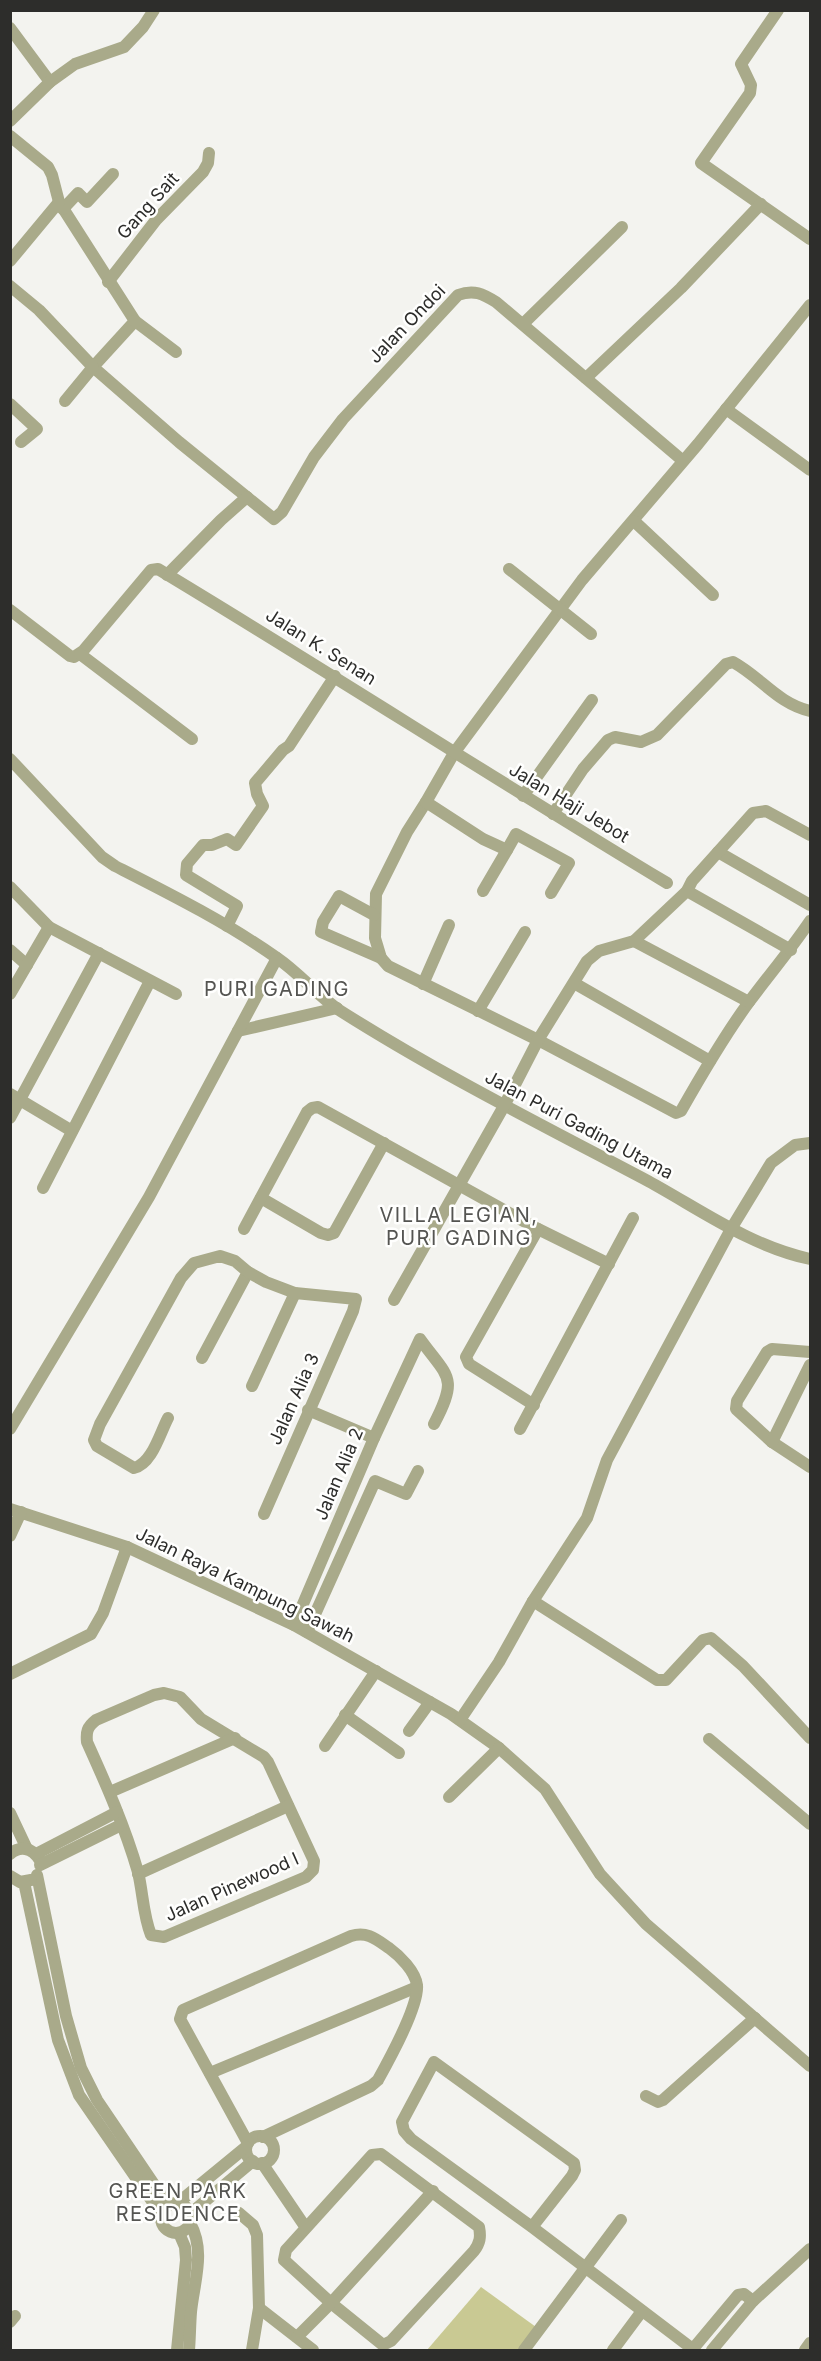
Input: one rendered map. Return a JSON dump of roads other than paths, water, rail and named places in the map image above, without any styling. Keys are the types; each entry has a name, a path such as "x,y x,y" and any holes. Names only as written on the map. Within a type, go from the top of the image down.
{"street":[{"path":"10,121 50,82 75,64 124,47 143,27 154,10"},
{"path":"778,10 741,64 751,85 750,93 701,163 810,239"},
{"path":"10,28 50,82"},
{"path":"10,136 48,167 61,206 135,321 176,352"},
{"name":"Gang Sait","path":"108,282 156,220 203,172 208,163 209,153"},
{"path":"10,261 61,206 78,193 87,202 113,174"},
{"path":"586,378 681,288 761,204"},
{"path":"522,324 622,227"},
{"path":"10,286 39,310 93,367 179,442 247,497 167,575 158,569 151,570 80,654 70,656 10,610"},
{"name":"Jalan Ondoi","path":"247,497 274,519 282,512 314,457 342,419 458,295 470,291 484,294 522,324 682,460"},
{"path":"810,305 559,610 453,753 393,858 376,894 375,938 381,958 388,966 478,1011 535,1046 676,1113 681,1111 710,1061 749,1002 791,950 810,921"},
{"path":"65,401 135,321"},
{"path":"10,404 37,429 21,442"},
{"path":"726,409 810,470"},
{"path":"633,521 713,595"},
{"path":"509,569 591,634"},
{"name":"Jalan K. Senan","path":"167,575 335,676 453,753"},
{"path":"80,654 192,739"},
{"path":"553,814 584,769 608,740 615,737 642,742 657,735 726,664 733,662 739,665 782,701 810,711"},
{"path":"227,926 237,906 186,875 187,864 203,845 212,845 227,839 236,845 263,806 255,783 289,746 335,676"},
{"path":"523,796 592,700"},
{"name":"Jalan Haji Jebot","path":"453,753 667,883"},
{"name":"Jalan Puri Gading Utama","path":"10,759 102,857 227,926 277,958 337,1008 504,1106 651,1183 731,1229 780,1250 810,1259"},
{"path":"426,802 483,839 507,850"},
{"path":"394,1300 504,1106 535,1046 587,961 599,951 634,941 687,891 692,881 749,815 761,810 810,836"},
{"path":"483,891 516,834 569,863 550,892"},
{"path":"718,852 810,905"},
{"path":"10,887 49,927 176,994"},
{"path":"687,891 791,950"},
{"path":"375,915 339,896 323,922 321,932 381,958"},
{"path":"423,984 449,925"},
{"path":"10,994 49,927"},
{"path":"478,1011 525,932"},
{"path":"634,941 749,1002"},
{"path":"10,950 27,965"},
{"path":"10,1118 16,1096 99,953"},
{"path":"10,1429 149,1197 277,958"},
{"path":"43,1188 150,981"},
{"path":"574,983 710,1061"},
{"path":"238,1031 337,1008"},
{"path":"16,1096 72,1131"},
{"path":"244,1229 307,1112 318,1107 538,1228 609,1264"},
{"path":"261,1198 321,1233 328,1235 334,1233 384,1143"},
{"path":"460,1720 499,1662 533,1601 587,1518 607,1460 731,1229 771,1162 795,1145 810,1143"},
{"path":"520,1429 633,1218"},
{"path":"534,1405 469,1364 466,1357 538,1228"},
{"path":"168,1418 147,1460 138,1468 134,1468 97,1446 94,1440 100,1424 188,1268 207,1258 220,1256 235,1260 248,1272 295,1293 252,1386"},
{"path":"202,1358 248,1272"},
{"name":"Jalan Alia 3","path":"264,1514 353,1311 356,1299 295,1293"},
{"name":"Jalan Alia 2","path":"294,1625 374,1437 420,1339 443,1367 450,1381 449,1390 434,1424"},
{"path":"810,1352 772,1349 767,1352 737,1401 736,1409 772,1442 810,1467"},
{"path":"772,1442 810,1365"},
{"path":"308,1410 374,1437"},
{"path":"307,1632 375,1481 406,1494 418,1472"},
{"path":"10,1536 16,1511"},
{"name":"Jalan Raya Kampung Sawah","path":"16,1511 127,1547 294,1625 460,1720 499,1748 545,1789 584,1851 620,1897 662,1940 810,2066"},
{"path":"10,1674 91,1634 102,1613 127,1547"},
{"path":"533,1601 657,1680 666,1680 703,1640 711,1638 743,1666 810,1738"},
{"path":"325,1746 376,1671"},
{"path":"172,1693 187,1702 201,1719 235,1738 258,1751 268,1762 288,1806 138,1874 110,1792 87,1742 89,1725 154,1695 172,1693"},
{"path":"409,1731 430,1702"},
{"path":"345,1715 399,1753"},
{"path":"110,1792 235,1738"},
{"path":"709,1740 810,1824"},
{"path":"449,1797 499,1748"},
{"name":"Jalan Pinewood I","path":"138,1874 147,1925 151,1935 164,1937 306,1877 313,1870 314,1861 288,1806"},
{"path":"10,1813 35,1861 66,2016 81,2068 97,2100 169,2207"},
{"path":"119,1818 35,1861 24,1882 58,2040 79,2095 169,2207"},
{"path":"11,1853 19,1849 35,1861"},
{"path":"10,1876 16,1881 24,1882"},
{"path":"294,2123 273,2147 269,2160 257,2162 190,2218 188,2227 174,2233 165,2228 161,2219 169,2207 247,2145 253,2138 263,2137 294,2123 371,2086 378,2080 414,2006 417,1987 411,1972 393,1951 371,1936 364,1934 351,1936 183,2010 180,2019 247,2145 247,2155 257,2162 306,2228"},
{"path":"210,2073 417,1987"},
{"path":"646,2096 658,2102 663,2100 755,2018"},
{"path":"532,2227 572,2176 575,2170 574,2163 434,2062 402,2122 404,2131 411,2139 587,2268 693,2350 738,2295 744,2294 753,2301"},
{"path":"263,2137 272,2142 273,2147"},
{"path":"381,2154 433,2191 479,2227 479,2244 386,2344 378,2342 284,2260 286,2250 372,2155 381,2154"},
{"path":"297,2337 433,2191"},
{"path":"169,2207 186,2206 198,2243 189,2350"},
{"path":"238,2213 253,2225 258,2235 259,2308 252,2350"},
{"path":"524,2350 621,2220"},
{"path":"177,2350 186,2260 185,2247 179,2232"},
{"path":"712,2350 753,2301 810,2249"},
{"path":"259,2308 313,2350"},
{"path":"613,2350 642,2311"},
{"path":"805,2350 810,2343"}],"district":[{"name":"PURI GADING","path":"277,989"},
{"name":"VILLA LEGIAN, PURI GADING","path":"459,1226"},
{"name":"GREEN PARK RESIDENCE","path":"178,2202"}]}
